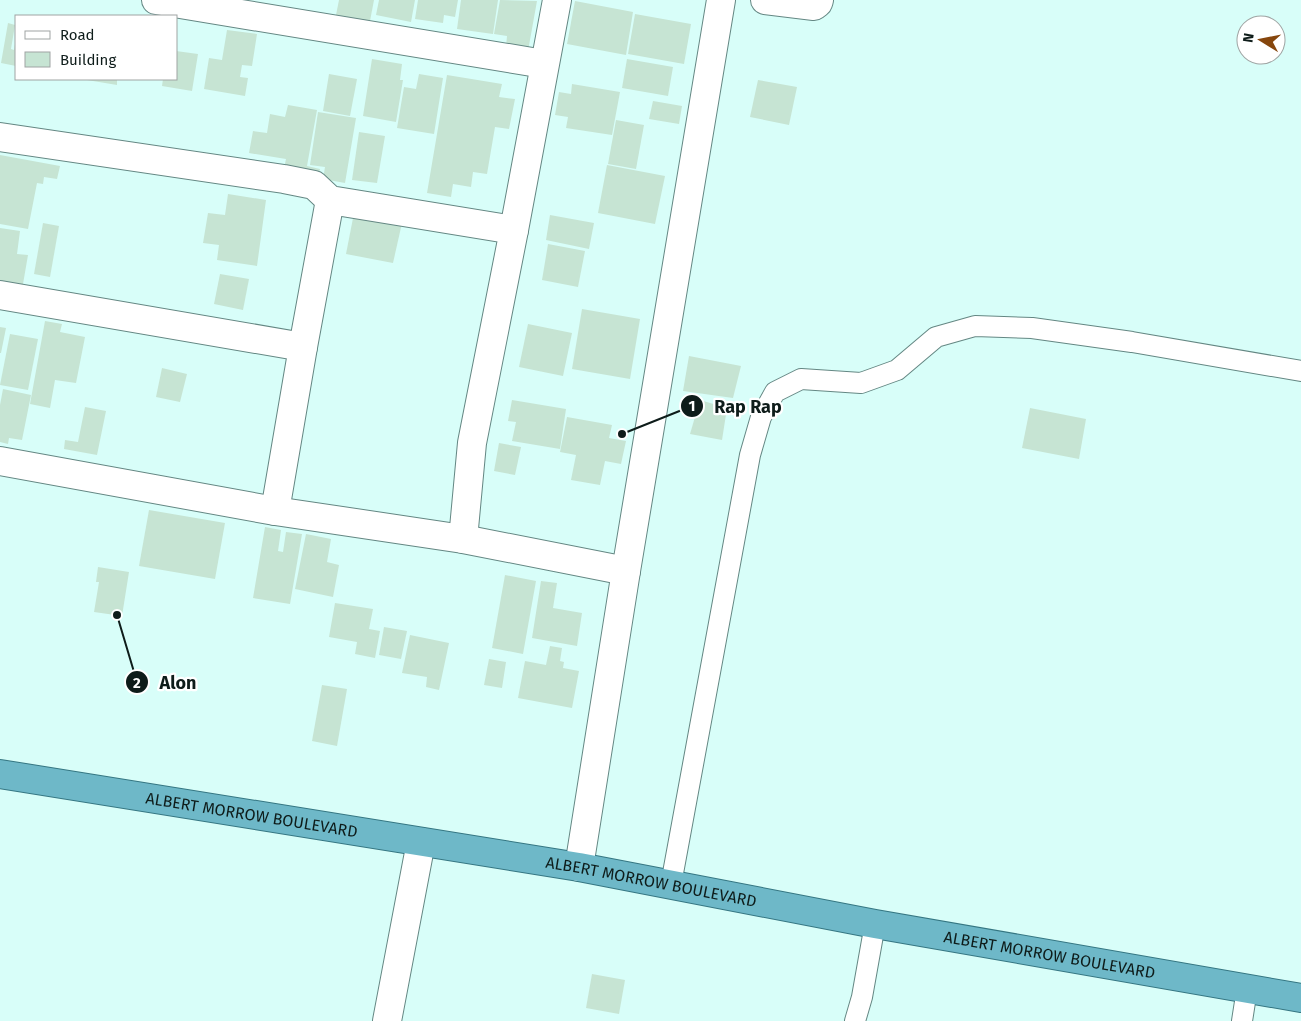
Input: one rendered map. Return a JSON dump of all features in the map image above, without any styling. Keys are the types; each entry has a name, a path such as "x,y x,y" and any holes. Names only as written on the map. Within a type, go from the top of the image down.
{"highway":[{"name":"ALBERT MORROW BOULEVARD","path":"0,774 578,867 875,924 1301,998"}],"street":[{"path":"156,0 544,64"},
{"path":"463,539 472,443 557,0"},
{"path":"578,867 721,0"},
{"path":"765,0 814,6 819,0"},
{"path":"0,137 284,179 314,186 330,200 514,230"},
{"path":"275,511 330,200"},
{"path":"0,295 303,347"},
{"path":"0,461 275,511 463,539 626,571"},
{"path":"387,1021 421,842"}],"lane":[{"path":"671,884 750,455 761,417 775,392 800,379 861,383 897,370 936,337 975,326 1032,328 1132,342 1301,371"},
{"path":"855,1021 862,997 875,924"},
{"path":"1242,1021 1247,988"}],"building":[{"path":"339,0 374,0 370,21 336,15"},
{"path":"379,0 415,0 411,22 376,15"},
{"path":"418,0 458,0 455,17 444,15 443,23 415,19"},
{"path":"461,0 498,0 493,34 457,29"},
{"path":"500,0 537,1 528,51 506,47 507,36 494,34"},
{"path":"575,1 633,12 626,55 567,44"},
{"path":"635,14 691,24 684,64 628,54"},
{"path":"8,23 15,25 11,49 14,50 15,44 15,66 1,63"},
{"path":"227,30 257,34 252,66 242,65 240,77 248,78 245,96 204,89 209,58 222,60"},
{"path":"178,51 198,54 192,91 162,86 163,80 178,80"},
{"path":"372,59 402,64 400,80 403,80 396,122 363,116"},
{"path":"627,59 673,67 668,96 622,88"},
{"path":"329,74 357,79 350,116 323,111"},
{"path":"419,74 443,78 434,134 397,128 404,87 416,89"},
{"path":"447,75 502,84 499,97 515,99 509,129 495,127 487,174 473,172 471,187 453,184 451,197 427,193"},
{"path":"87,80 117,80 117,85"},
{"path":"758,80 797,87 789,125 750,117"},
{"path":"572,84 620,92 612,135 566,128 568,117 555,115 559,92 571,94"},
{"path":"653,101 682,106 679,124 649,119"},
{"path":"288,105 317,110 307,166 320,169 318,179 283,173 286,159 249,153 253,131 267,133 270,114 285,117"},
{"path":"318,112 356,118 345,183 323,179 325,167 310,165"},
{"path":"616,120 644,125 636,169 608,164"},
{"path":"359,132 385,136 377,183 352,180"},
{"path":"0,155 60,166 57,179 44,177 43,184 37,183 28,229 0,224"},
{"path":"607,165 665,176 655,224 598,213"},
{"path":"228,194 266,200 257,266 217,260 219,245 203,243 208,213 225,215"},
{"path":"354,213 402,223 393,263 346,254"},
{"path":"550,215 594,223 589,249 546,240"},
{"path":"43,223 59,226 50,277 34,274"},
{"path":"0,228 20,231 17,254 28,255 23,284 0,281"},
{"path":"548,244 585,251 578,287 542,280"},
{"path":"220,274 249,279 243,310 214,304"},
{"path":"582,309 640,319 630,379 572,369"},
{"path":"45,321 62,324 60,332 85,337 76,383 55,380 50,408 30,404"},
{"path":"528,324 572,333 563,376 519,367"},
{"path":"0,327 6,328 1,353 0,353"},
{"path":"10,334 38,339 28,390 0,385"},
{"path":"689,356 741,366 733,398 683,391"},
{"path":"162,368 187,374 180,402 156,397"},
{"path":"3,389 31,395 22,440 9,438 8,444 0,442 0,405"},
{"path":"512,400 566,409 560,449 512,441 516,422 508,421"},
{"path":"700,400 727,408 722,440 690,434"},
{"path":"85,407 106,411 97,455 64,449 65,440 78,442"},
{"path":"1030,408 1086,419 1079,459 1022,448"},
{"path":"567,417 612,425 609,438 626,441 621,464 605,461 600,485 571,480 576,455 560,452"},
{"path":"499,443 521,447 515,475 494,471"},
{"path":"149,510 225,523 215,579 139,566"},
{"path":"265,527 281,530 278,551 283,552 286,532 302,534 290,604 253,598"},
{"path":"306,534 331,539 327,562 339,565 333,597 295,589"},
{"path":"98,567 129,572 122,616 94,612 99,582 96,582"},
{"path":"505,575 536,581 523,654 492,648"},
{"path":"541,581 557,583 553,608 582,613 577,646 532,638"},
{"path":"335,603 373,609 369,629 380,631 375,658 355,654 357,642 329,637"},
{"path":"384,627 407,631 401,659 379,655"},
{"path":"410,635 449,643 439,690 426,687 427,677 402,673"},
{"path":"550,646 562,648 560,661 564,662 563,668 579,671 572,708 518,698 525,661 546,665"},
{"path":"489,659 506,662 502,688 484,685"},
{"path":"322,685 347,689 337,746 312,741"},
{"path":"592,974 625,980 619,1014 586,1008"}],"place":[{"name":"Rap Rap","path":"622,434"},
{"name":"Alon","path":"117,615"}]}
